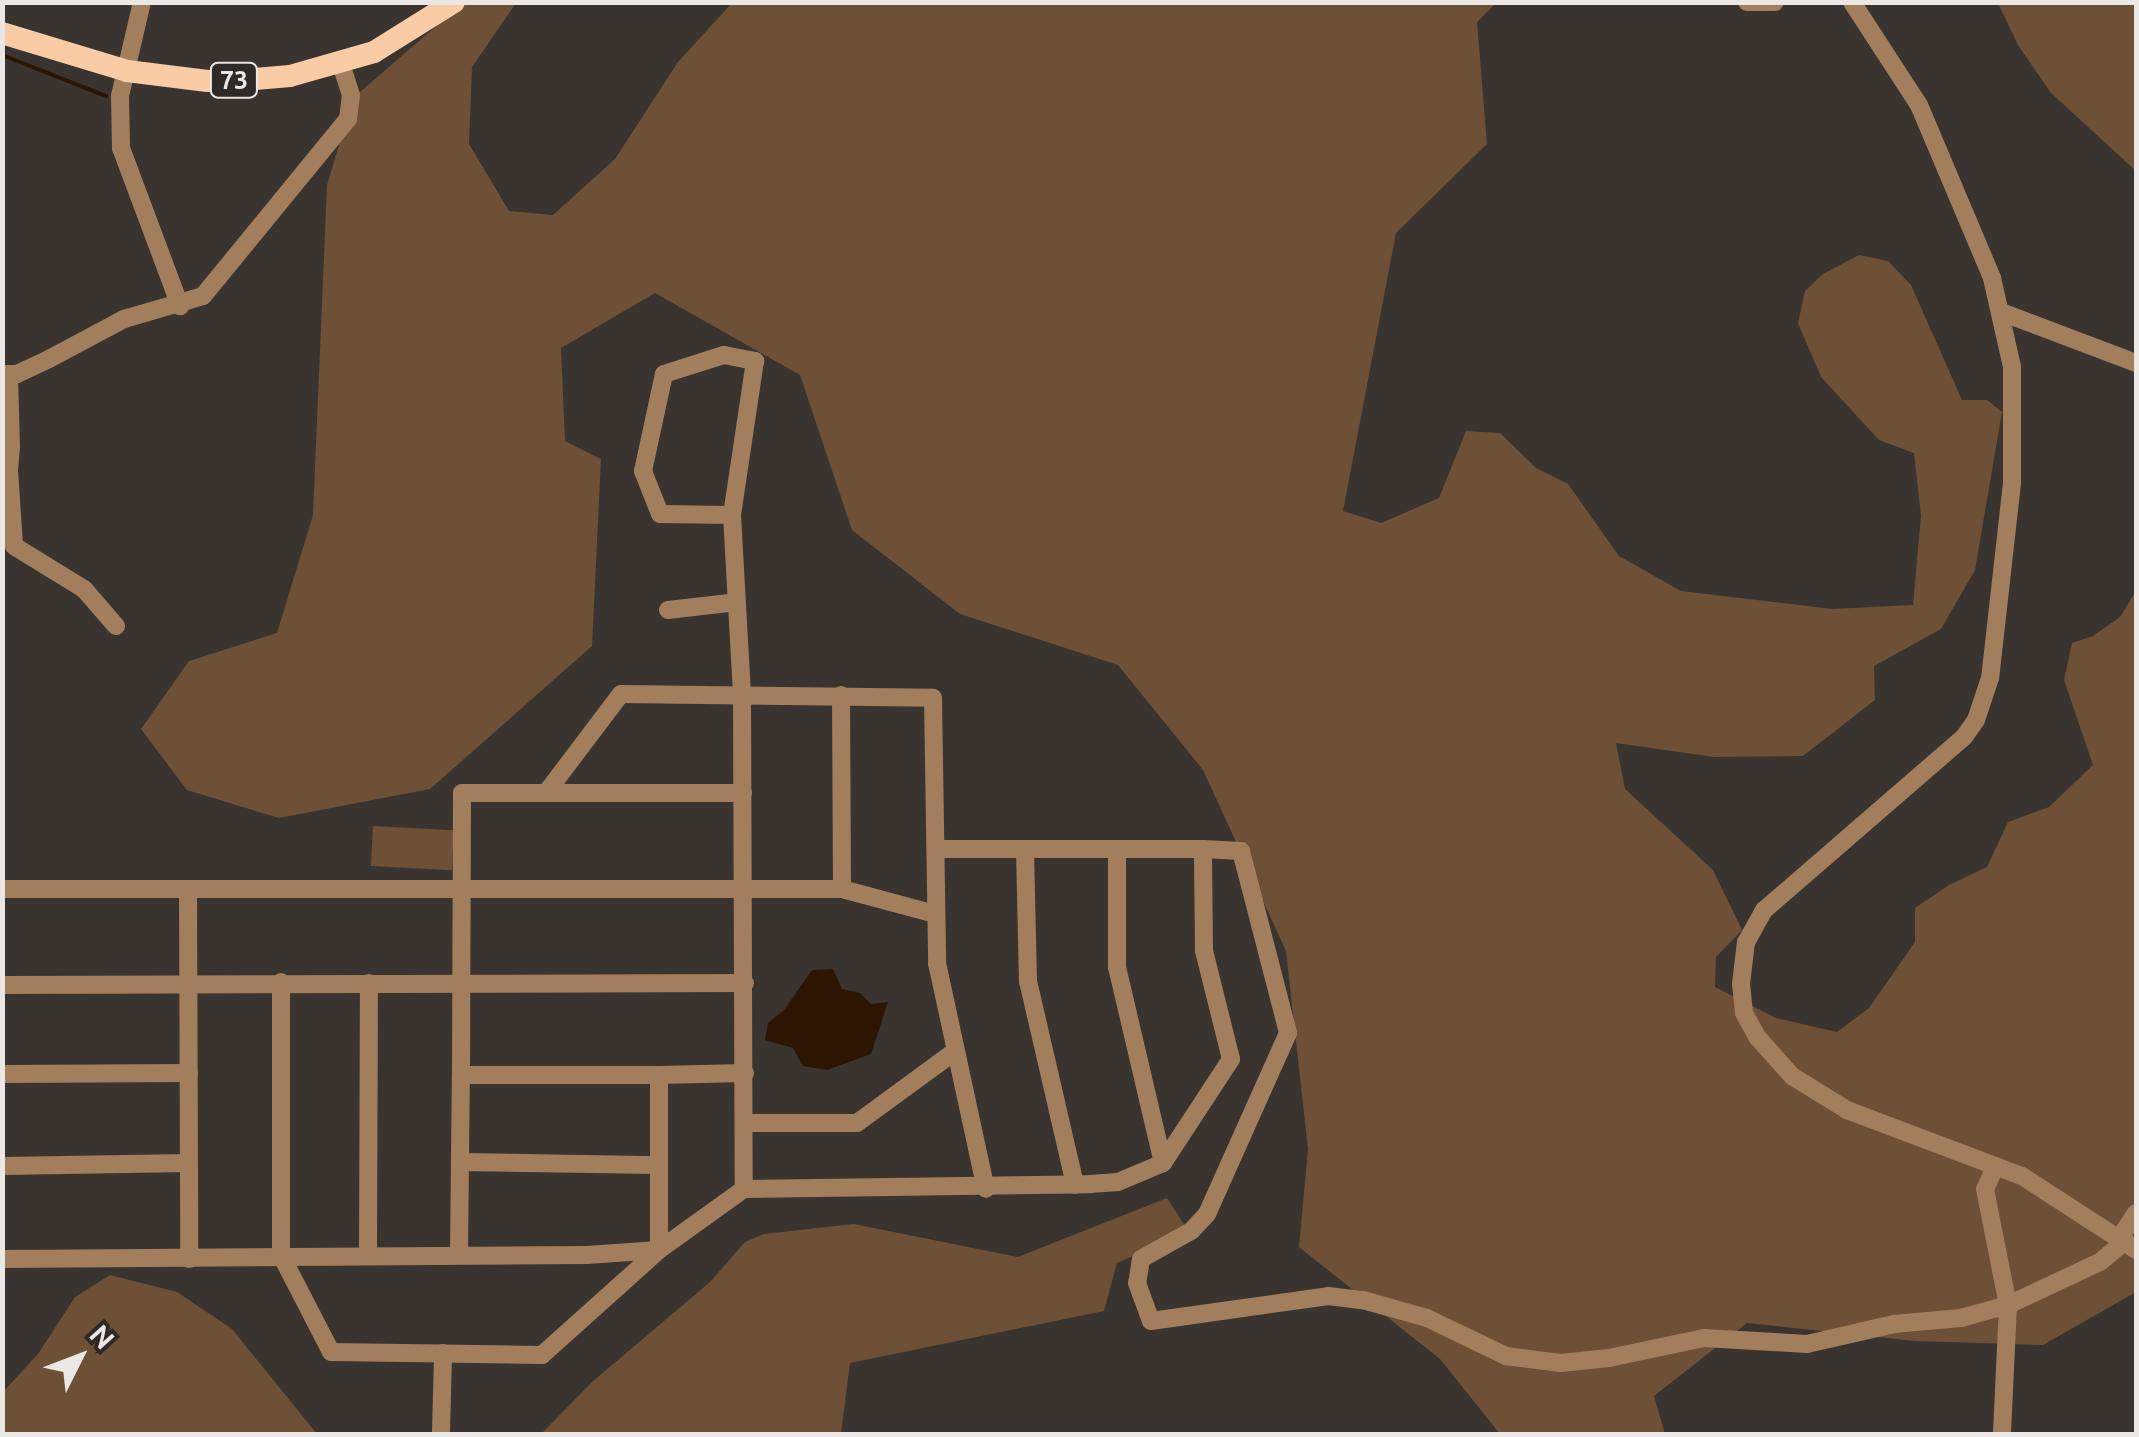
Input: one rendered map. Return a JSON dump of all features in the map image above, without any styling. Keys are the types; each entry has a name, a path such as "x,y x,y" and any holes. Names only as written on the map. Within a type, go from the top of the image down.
{"main road":[{"name":"73","path":"2,33 127,71 207,82 290,76 340,64 408,35 454,2"}],"street":[{"path":"142,2 118,114 125,168 180,306"},
{"path":"1747,2 1774,2"},
{"path":"1852,2 1919,106 1941,149 1992,278 2014,398 2012,483 1984,701 1964,737 1764,910 1746,942 1740,984 1750,1026 1792,1076 1847,1110 2022,1176 2127,1243"},
{"path":"116,626 84,589 14,546 6,474 6,374 50,359 124,319 204,296 226,274 348,118 350,95 340,64"},
{"path":"2001,312 2136,363"},
{"path":"732,514 660,514 643,472 664,374 724,355 755,361 732,514 742,694 744,1189"},
{"path":"668,610 737,602"},
{"path":"546,793 622,694 934,698 937,963 986,1188"},
{"path":"841,695 842,889"},
{"path":"458,1254 462,793 743,793"},
{"path":"281,982 281,1255 330,1352 542,1354 659,1250 744,1189 1075,1185 1118,1182 1164,1163 1231,1059 1204,951 1203,849"},
{"path":"936,850 1242,851 1288,1033 1206,1214 1191,1231 1141,1259 1138,1283 1151,1321 1250,1304 1346,1298 1428,1318 1506,1356 1562,1363 1609,1358 1704,1338 1807,1344 1894,1324 1961,1318 2008,1305 2100,1262 2127,1243 2136,1213"},
{"path":"1025,850 1028,981 1075,1185"},
{"path":"1117,850 1118,967 1164,1163"},
{"path":"2,889 842,889 935,914"},
{"path":"188,889 189,1259"},
{"path":"368,1254 369,982"},
{"path":"2,985 746,982"},
{"path":"744,1123 856,1123 954,1052"},
{"path":"2,1074 189,1073"},
{"path":"461,1074 745,1073"},
{"path":"659,1075 659,1250"},
{"path":"460,1162 659,1165"},
{"path":"2,1166 188,1163"},
{"path":"1996,1167 1984,1189 2008,1305 2002,1434"},
{"path":"2,1259 368,1254 587,1256 659,1250"},
{"path":"441,1432 443,1352"}],"shaded area":[{"path":"463,3 516,3 472,67 469,144 509,211 553,215 615,159 678,62 732,3 1496,3 1477,22 1487,144 1396,233 1343,511 1381,523 1439,498 1466,431 1500,433 1536,468 1568,484 1619,556 1681,591 1832,609 1913,605 1921,516 1914,453 1879,440 1821,377 1798,323 1805,291 1823,274 1859,255 1888,261 1911,285 1962,400 1987,400 2002,412 1975,570 1941,629 1874,666 1875,700 1803,756 1714,757 1616,743 1625,789 1713,870 1742,930 1716,957 1715,987 1776,1018 1837,1032 1869,1008 1915,942 1915,908 1949,885 1987,867 2008,822 2049,807 2093,765 2064,680 2072,643 2093,636 2120,617 2136,591 2136,1292 2043,1345 1915,1341 1747,1323 1654,1396 1665,1434 1500,1434 1440,1359 1299,1247 1308,1149 1286,951 1203,770 1118,665 960,614 852,530 800,375 655,293 561,348 565,441 601,459 592,646 430,789 279,818 187,790 141,729 189,661 277,633 313,515 327,185 353,98"},
{"path":"1998,3 2136,3 2136,171 2051,93 2018,45"},
{"path":"373,826 454,830 452,870 371,866"},
{"path":"833,969 842,989 860,993 871,1004 888,1002 871,1054 827,1070 803,1066 793,1048 765,1040 768,1023 784,1010 812,970"},
{"path":"1167,1198 1189,1232 1117,1263 1104,1311 850,1363 841,1434 541,1434 592,1382 710,1282 745,1242 764,1234 854,1224 1018,1257"},
{"path":"110,1275 177,1292 232,1329 317,1434 3,1434 3,1392 38,1354 75,1297"}],"waterway":[{"path":"2,55 106,96"}]}
